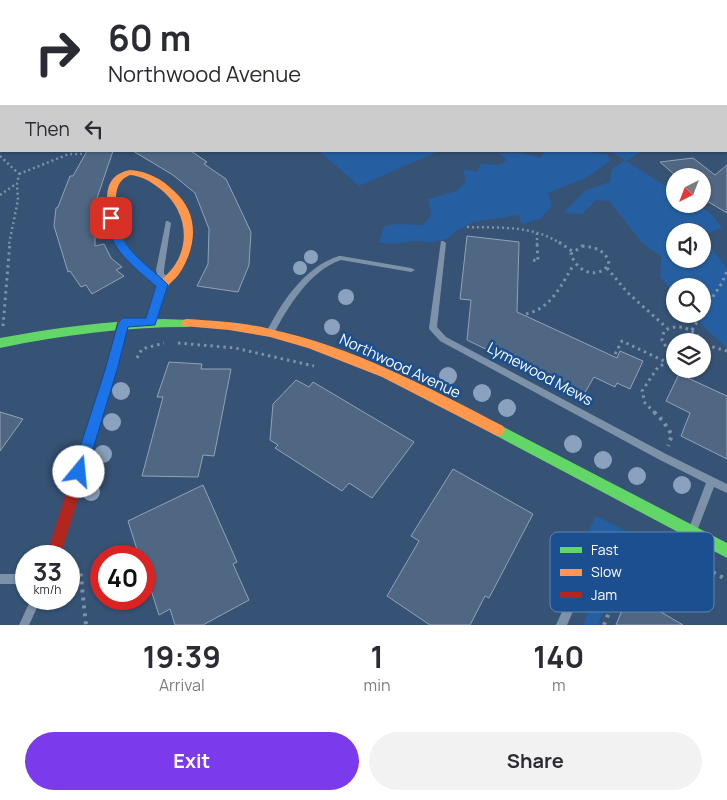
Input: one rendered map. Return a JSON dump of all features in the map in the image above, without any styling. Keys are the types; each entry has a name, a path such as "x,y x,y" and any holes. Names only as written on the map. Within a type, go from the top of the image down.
{"street":[{"path":"151,322 166,282 184,258 189,232 186,214 176,198 157,182 137,172 125,173 113,184 110,206 112,229 132,260 166,282"},
{"name":"Northwood Avenue","path":"0,343 44,333 123,323 151,322 233,326 310,343 370,365 425,392 691,532"},
{"path":"56,545 111,370 123,323"},
{"name":"Northwood Avenue","path":"714,544 727,551"}],"lane":[{"path":"166,282 160,270 168,223"},
{"name":"Lymewood Mews","path":"442,243 433,328 443,339 663,457 727,489"},
{"path":"270,333 284,305 326,263 334,259 341,258 412,270"},
{"path":"693,532 711,482"},
{"path":"0,579 15,579"},
{"path":"24,625 31,610"},
{"path":"561,625 567,612"}],"path":[{"path":"19,174 69,154 82,154"},
{"path":"0,156 19,174"},
{"path":"2,329 8,250 18,200 17,184 19,174"},
{"path":"0,195 17,184"},
{"path":"468,227 519,229 548,235 572,251"},
{"path":"533,260 538,261 537,233"},
{"path":"582,246 602,251 609,259 607,268 599,272 588,272 574,264 570,258 572,251 582,246"},
{"path":"526,314 534,313 548,305 574,264"},
{"path":"607,268 632,296 667,328 682,327 696,333"},
{"path":"711,300 722,283 727,271"},
{"path":"692,330 696,323"},
{"path":"666,347 662,340 662,335 667,328"},
{"path":"615,354 622,341 666,362"},
{"path":"136,361 142,349 167,342"},
{"path":"174,343 235,348 321,368"},
{"path":"711,347 727,351"},
{"path":"663,457 672,435 663,421 645,403 642,391 658,367 666,363"},
{"path":"641,532 650,510"},
{"path":"632,528 639,532"},
{"path":"80,569 86,625"},
{"path":"714,573 727,580"},
{"path":"604,625 609,612"}],"shaded area":[{"path":"320,152 437,152 359,186"},
{"path":"544,152 592,152 607,154 610,161 586,178 548,193 552,206 540,219 522,224 518,215 473,222 456,231 447,239 432,242 379,243 384,226 397,224 423,225 431,215 428,199 456,191 466,182 463,169 477,172 481,164 499,165 507,160 498,153 523,153 540,158"},
{"path":"612,152 640,152 626,161 666,186 666,213 710,213 722,228 711,232 711,223 666,223 666,268 711,268 711,247 727,269 727,348 700,323 711,323 711,278 666,278 666,284 660,277 661,256 643,244 609,201 596,200 582,214 563,213 586,190 610,182 612,169 625,160"},
{"path":"596,516 628,532 588,532"},
{"path":"588,612 603,612 598,625 583,625"}],"building":[{"path":"86,152 113,152 95,204 95,246 104,244 111,258 122,267 116,270 124,276 92,294 86,285 81,287 70,271 68,272 54,226 56,208 70,176 73,176"},
{"path":"135,152 192,152 207,162 204,164 226,179 251,232 249,265 238,292 197,286 208,264 209,229 195,193 173,175"},
{"path":"693,158 706,168 667,168 660,162"},
{"path":"727,165 727,213 711,203 711,172 715,175"},
{"path":"467,236 519,242 517,312 617,358 620,351 643,361 630,389 617,383 615,387 594,377 583,396 467,340 471,300 460,299"},
{"path":"169,362 202,364 201,369 231,369 214,456 203,455 198,477 142,476 163,397 157,397"},
{"path":"677,378 688,378 727,396 727,459 681,436 690,413 666,401"},
{"path":"296,380 309,387 313,382 414,442 372,498 349,483 342,491 275,448 278,445 270,440 273,404"},
{"path":"0,412 23,419 0,451"},
{"path":"453,469 533,514 489,598 485,596 470,625 430,625 387,596 419,541 411,536"},
{"path":"203,485 237,562 233,564 249,600 203,625 175,625 170,609 159,615 155,602 155,545 136,545 128,521"},
{"path":"621,612 661,612 683,625 616,625"}],"traffic: fast":[{"path":"0,343 93,328 187,323"},
{"path":"498,430 691,532"},
{"path":"714,544 727,551"}],"traffic: slow":[{"path":"151,322 160,290 172,276 184,256 189,224 182,206 166,189 144,175 130,172 121,176 114,184 110,214 112,227 123,249 162,285"},
{"path":"187,323 229,326 270,333 348,357 424,391 498,430"}],"traffic: jam":[{"path":"56,545 111,371 123,323"}],"route":[{"path":"79,472 120,340 123,323 151,322 162,285 132,260 122,247 112,229 111,218"}]}
